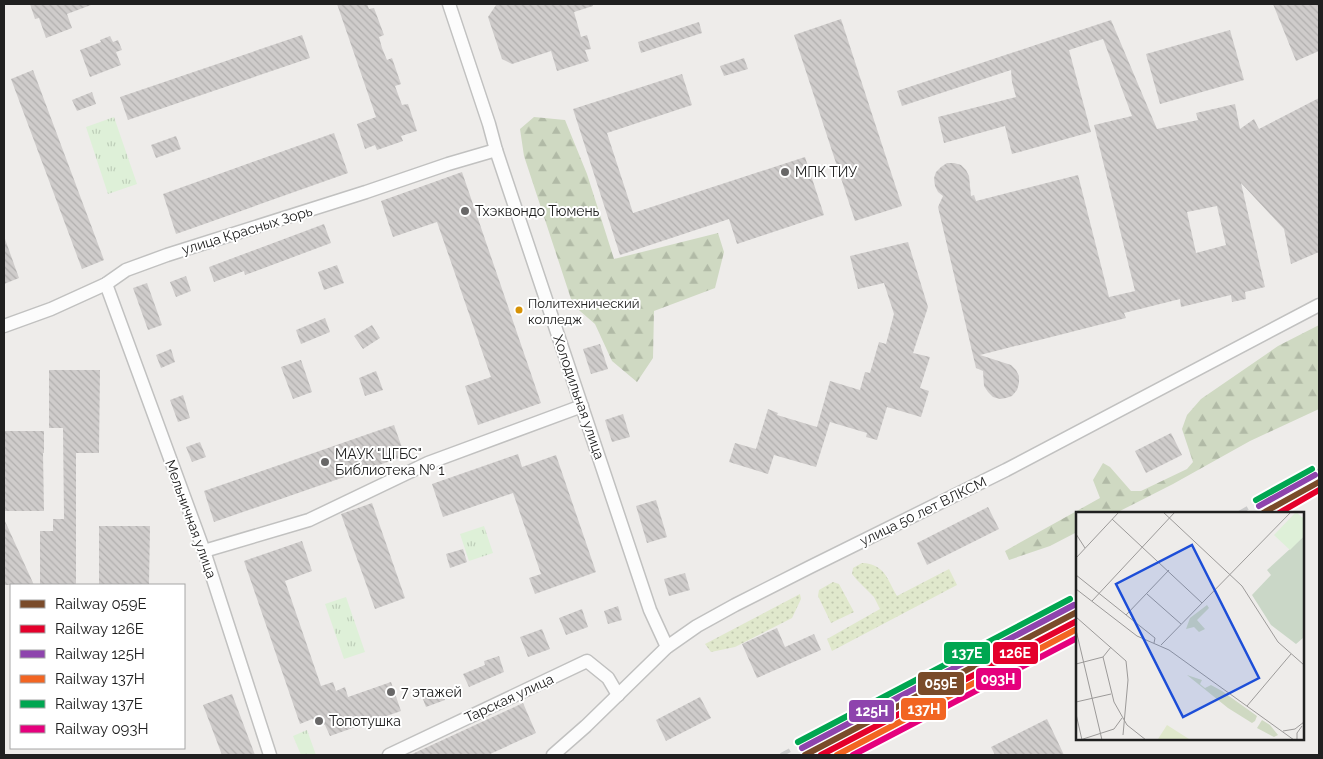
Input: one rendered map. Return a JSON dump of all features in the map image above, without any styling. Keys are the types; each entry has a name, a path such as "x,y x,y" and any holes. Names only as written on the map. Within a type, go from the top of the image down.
{"street":[{"name":"Холодильная улица","path":"449,4 650,610 667,647"},
{"name":"улица Красных Зорь","path":"4,326 51,309 106,284 126,270 167,255 496,150"},
{"name":"Мельничная улица","path":"106,284 204,551 270,755"},
{"name":"улица 50 лет ВЛКСМ","path":"553,755 586,726 667,647 697,626 735,605 1006,470 1319,305"},
{"path":"204,551 309,520 428,463 582,406"},
{"name":"Тарская улица","path":"389,755 587,661 608,678 618,695"}],"green space":[{"path":"114,117 137,184 108,194 86,127"},
{"path":"534,117 565,120 587,174 614,259 718,233 724,252 715,288 654,311 653,358 637,382 612,361 595,324 573,305 524,156 520,129"},
{"path":"1319,325 1319,409 1250,441 1118,512 1076,512 1076,533 1050,546 1009,560 1005,551 1100,498 1093,480 1103,463 1110,467 1131,491 1141,491 1187,469 1193,462 1182,429 1187,415 1201,399 1278,346"},
{"path":"484,526 493,553 469,561 460,534"},
{"path":"862,563 881,569 897,596 949,569 957,585 832,651 827,639 880,609 874,597 852,574 853,568"},
{"path":"833,582 839,584 854,612 831,623 818,596 819,590"},
{"path":"800,594 801,599 792,618 735,647 711,652 705,644"},
{"path":"346,597 365,652 344,659 325,604"},
{"path":"307,730 316,755 301,755 293,736"}],"building":[{"path":"30,4 91,5 67,14 72,28 46,38 39,18 35,19"},
{"path":"337,4 367,4 369,9 374,8 384,35 379,37 382,48 387,60 392,58 401,84 395,86 402,105 408,104 417,131 401,136 403,141 377,150 375,145 365,149 357,124 376,117"},
{"path":"593,4 593,6 574,12 581,37 587,35 591,49 585,50 589,61 557,71 551,51 512,64 502,59 488,17 496,5"},
{"path":"1273,4 1319,4 1319,51 1296,61"},
{"name":"МПК ТИУ","path":"841,19 902,206 855,221 794,35"},
{"path":"1111,20 1157,129 1198,120 1196,113 1235,104 1240,129 1254,119 1259,129 1319,98 1319,252 1291,264 1284,229 1241,183 1265,287 1245,292 1246,299 1232,302 1231,295 1181,307 1180,299 1124,313 1126,318 980,355 1011,365 1019,376 1017,390 1012,396 1000,399 993,397 984,386 983,371 976,368 938,207 943,196 935,186 934,178 936,172 947,163 961,165 969,176 971,196 974,195 976,201 1078,175 1109,297 1135,291 1094,125 1132,116 1103,39 1069,50 1091,132 1012,154 1005,126 944,143 938,117 1016,97 1011,70 902,106 897,91","holes":["1217,206 1226,245 1196,253 1187,212"]},
{"path":"699,22 702,33 641,53 638,42"},
{"path":"1230,30 1244,80 1160,104 1146,54"},
{"path":"302,35 310,58 128,120 120,97"},
{"path":"110,36 113,42 118,40 122,50 116,52 121,65 90,77 80,50 101,42 100,40"},
{"path":"744,58 748,69 724,76 720,66"},
{"path":"33,70 104,260 82,269 11,79"},
{"name":"МПК ТИУ","path":"682,74 692,105 607,133 633,213 805,157 824,215 737,244 729,219 620,255 573,109"},
{"path":"92,92 96,104 77,111 72,100"},
{"path":"334,133 348,173 176,234 163,194"},
{"path":"176,136 181,149 156,158 151,145"},
{"path":"462,172 541,403 478,425 465,386 491,377 437,222 393,237 381,201"},
{"path":"324,224 331,243 245,275 244,271 214,282 209,267"},
{"path":"4,239 19,278 4,284"},
{"path":"908,242 928,307 913,353 930,357 920,388 929,391 921,417 887,407 877,440 866,437 867,433 830,422 816,467 774,455 768,474 729,462 735,443 756,449 768,409 778,413 777,415 817,427 830,381 860,390 865,372 870,373 879,342 886,344 894,314 884,283 858,289 850,256"},
{"path":"337,265 344,283 324,290 318,272"},
{"path":"186,276 191,291 176,297 170,282"},
{"path":"147,283 162,325 148,330 133,288"},
{"path":"325,318 330,332 301,344 296,330"},
{"path":"372,325 380,338 363,349 354,336"},
{"path":"600,344 608,369 591,374 583,349"},
{"path":"171,349 175,362 161,368 156,355"},
{"path":"301,360 312,392 293,399 281,367"},
{"path":"49,370 100,370 99,453 76,453 76,584 40,584 40,531 53,531 53,519 64,519 63,428 49,428"},
{"path":"376,371 383,390 365,396 359,378"},
{"path":"183,395 190,418 178,422 170,400"},
{"path":"623,414 630,437 612,442 605,420"},
{"path":"394,425 405,456 214,522 204,491"},
{"path":"4,431 44,431 44,511 4,511"},
{"path":"1171,433 1182,455 1146,473 1135,451"},
{"path":"200,442 206,457 192,462 186,447"},
{"path":"518,454 522,467 556,455 596,572 535,594 529,578 541,574 513,493 443,517 432,484"},
{"path":"656,500 667,537 647,543 636,506"},
{"path":"372,503 405,598 375,609 341,514"},
{"path":"988,507 999,529 927,565 917,543"},
{"path":"4,519 34,584 4,585"},
{"path":"99,526 150,526 149,584 99,584"},
{"path":"302,541 312,571 285,581 321,686 333,682 336,691 345,687 348,697 391,682 401,711 330,736 325,725 312,719 300,724 244,561"},
{"path":"463,549 467,562 450,568 446,554"},
{"path":"685,573 690,590 669,596 664,579"},
{"path":"618,606 622,620 608,624 604,611"},
{"path":"582,609 588,627 566,635 559,618"},
{"path":"777,628 785,647 814,634 821,650 757,678 742,644"},
{"path":"542,629 550,649 528,657 520,637"},
{"path":"499,656 504,672 469,687 463,674 485,665 484,661"},
{"path":"440,687 445,700 426,707 421,694"},
{"path":"232,694 255,755 222,755 203,705"},
{"path":"700,697 711,718 666,741 656,720"},
{"path":"523,703 536,733 488,755 410,755"},
{"path":"1047,719 1064,755 995,755 991,747"}],"railway":[{"path":"1241,512 1319,467"},
{"path":"781,755 1076,600"}],"rail line":[{"name":"137Е","path":"1256,500 1312,469"},
{"name":"125Н","path":"1259,506 1315,475"},
{"name":"059Е","path":"1265,512 1319,482"},
{"name":"126Е","path":"1281,512 1319,490"},
{"name":"137Е","path":"798,742 1070,599"},
{"name":"125Н","path":"802,748 1074,605"},
{"name":"059Е","path":"805,755 1076,613"},
{"name":"126Е","path":"821,755 1076,622"},
{"name":"137Н","path":"837,755 1076,630"},
{"name":"093Н","path":"853,755 1076,639"}],"place":[{"name":"МПК ТИУ","path":"785,172"},
{"name":"Тхэквондо Тюмень","path":"465,211"},
{"name":"Политехнический колледж","path":"519,310"},
{"name":"МАУК \"ЦГБС\" Библиотека № 1","path":"325,462"},
{"name":"7 этажей","path":"391,692"},
{"name":"Топотушка","path":"319,721"}]}
